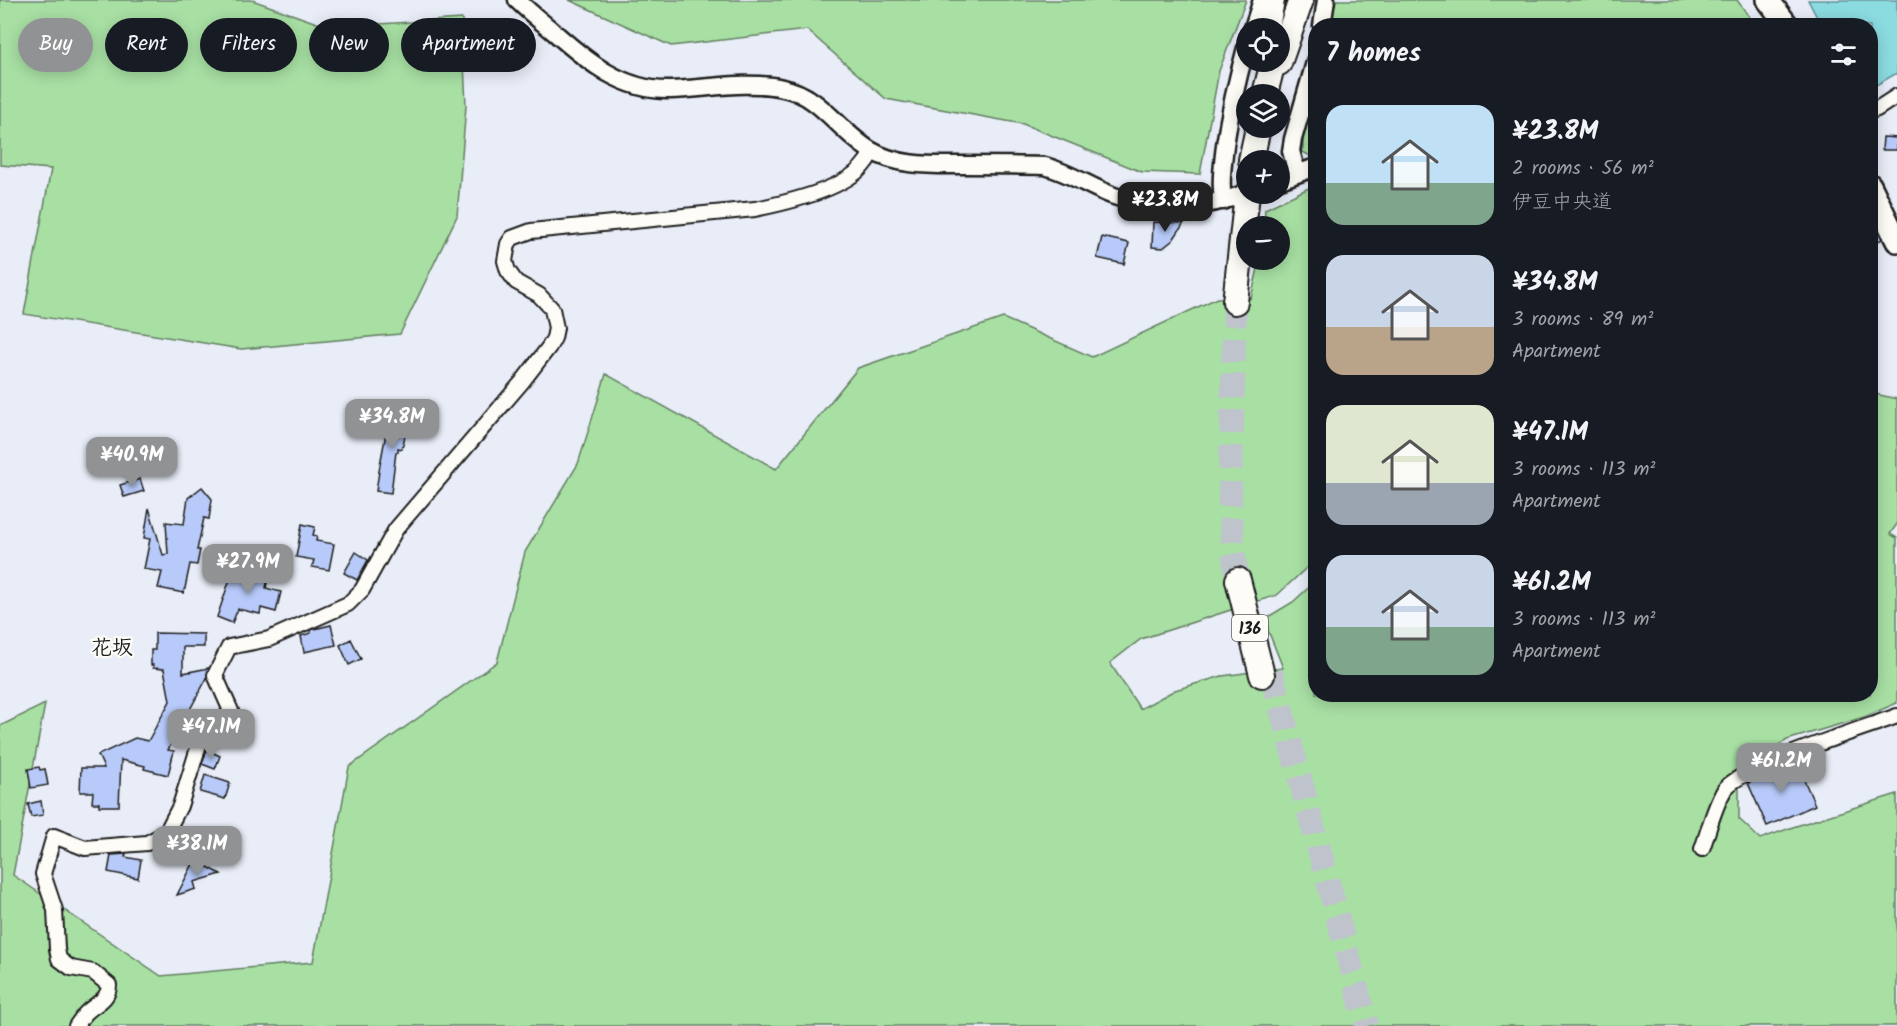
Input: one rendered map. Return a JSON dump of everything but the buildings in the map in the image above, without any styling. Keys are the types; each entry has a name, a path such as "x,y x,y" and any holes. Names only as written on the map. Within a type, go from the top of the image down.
{"highway":[{"path":"1269,18 1272,0"},
{"path":"1283,18 1287,0"},
{"path":"1288,18 1294,0"},
{"path":"1290,25 1301,0"},
{"path":"1768,0 1782,18"},
{"path":"1878,202 1897,241"},
{"path":"1238,303 1242,270"},
{"name":"136","path":"1241,579 1267,674"}],"street":[{"path":"517,0 585,59 610,75 633,85 667,90 760,85 801,93 819,105 853,137 872,151 892,159 921,165 1045,166 1059,170 1115,196 1160,205 1192,206 1236,197"},
{"path":"1256,18 1262,0"},
{"path":"1323,18 1326,0"},
{"path":"1223,201 1222,171 1233,92 1239,72"},
{"path":"1297,173 1291,151 1308,87"},
{"path":"1878,108 1897,96"},
{"path":"75,1026 105,997 109,985 93,972 71,968 59,959 55,910 43,874 54,836 85,848 147,843 166,833 180,806 203,732 217,726 231,711 215,675 229,647 269,639 339,609 356,598 396,529 522,382 549,347 556,328 552,309 539,295 516,282 508,271 505,261 506,252 512,238 531,231 780,204 849,178 865,165 872,151"},
{"path":"1290,176 1308,170"},
{"path":"1702,849 1725,788 1734,781 1763,765 1897,716"}],"green space":[{"path":"0,0 252,0 309,20 309,72 389,72 389,23 401,23 401,72 464,72 466,106 457,216 400,334 241,349 24,314 51,169 0,165"},
{"path":"569,0 1246,0 1239,18 1236,18 1236,26 1219,71 1200,174 1142,172 1023,124 886,99 807,30 671,46"},
{"path":"1333,0 1737,0 1750,18 1331,18"},
{"path":"1308,118 1308,155 1303,152 1303,135"},
{"path":"1308,188 1308,566 1277,595 1141,639 1110,663 1140,709 1175,690 1222,676 1283,668 1268,630 1268,617 1293,602 1308,588 1308,702 1878,702 1878,395 1897,399 1897,524 1890,534 1897,538 1897,703 1864,717 1787,740 1739,770 1739,819 1760,839 1897,794 1897,1026 0,1026 0,726 45,704 13,875 161,976 313,962 349,767 497,662 525,552 578,464 606,374 776,469 858,368 1003,318 1092,357 1217,298 1251,298 1258,270 1290,270 1290,216 1265,216 1265,209 1275,204 1290,204 1290,197"}],"water":[{"path":"1808,0 1897,0 1897,73 1878,84 1878,18 1817,18"}],"tunnel":[{"path":"1235,302 1230,500 1233,553 1238,580"},
{"path":"1271,672 1367,1026"}],"district":[{"name":"花坂","path":"112,647"}]}
